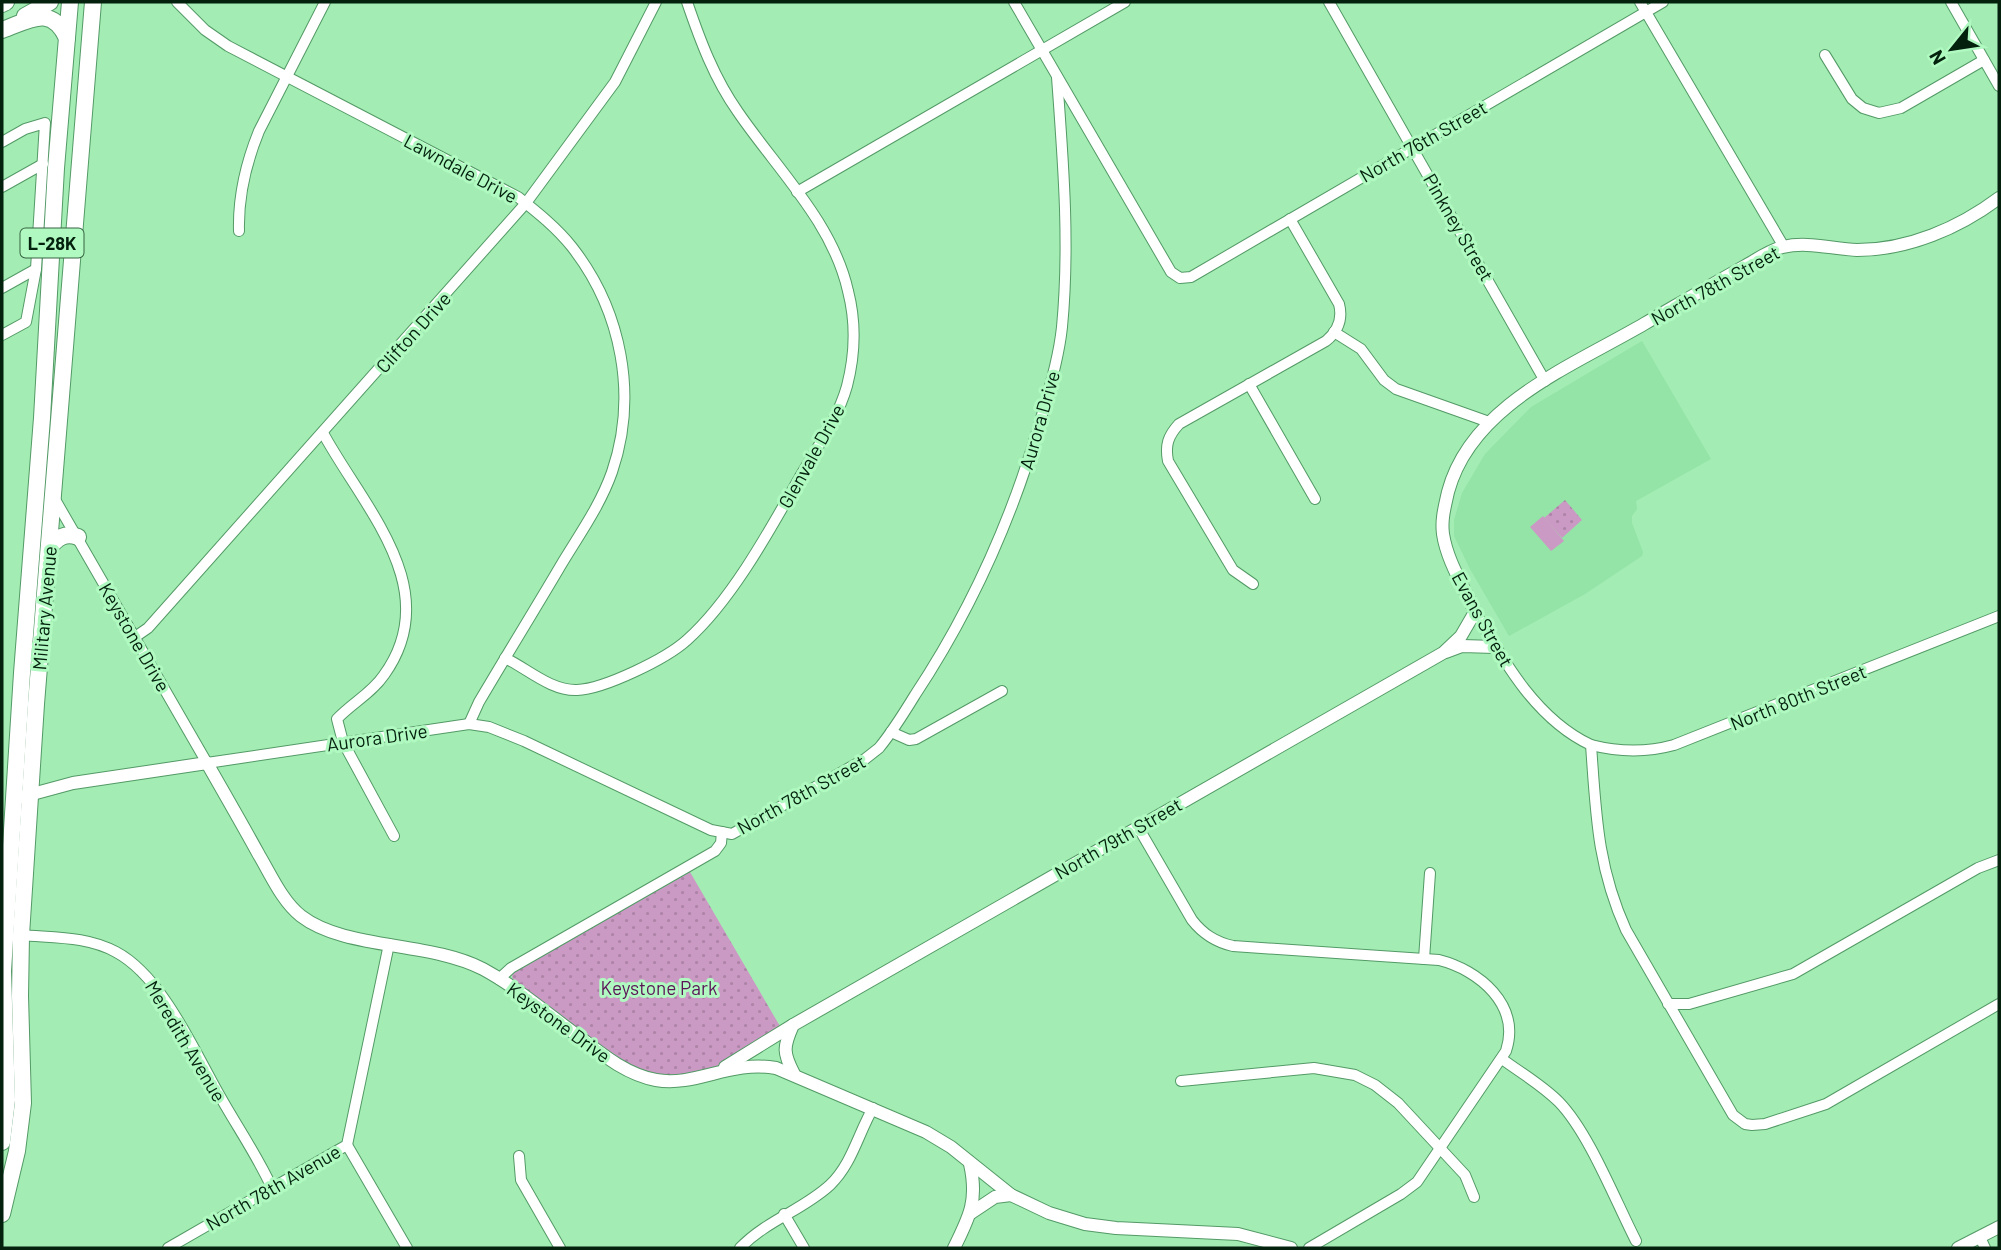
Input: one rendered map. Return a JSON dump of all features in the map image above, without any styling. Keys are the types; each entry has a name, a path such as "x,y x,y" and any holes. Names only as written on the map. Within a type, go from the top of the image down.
{"main road":[{"path":"2,30 50,2"},
{"name":"Military Avenue","path":"2,1142 7,1100 3,971 56,168 70,2"},
{"name":"Military Avenue","path":"2,1214 17,1151 23,1103 21,935 93,2"},
{"path":"2,30 36,18 49,17 58,24 67,39"},
{"path":"49,548 61,537 78,537"}],"street":[{"name":"Lawndale Drive","path":"177,2 205,30 228,46 518,197 571,245 588,268 603,296 620,348 625,405 618,450 603,493 479,702 469,724"},
{"path":"239,230 240,196 250,152 325,2"},
{"name":"Clifton Drive","path":"135,638 149,628 526,203 615,82 656,2"},
{"name":"Glenvale Drive","path":"505,658 554,685 573,690 589,688 648,666 674,651 698,630 764,540 835,418 847,385 853,351 852,310 842,269 827,237 727,95 708,58 687,2"},
{"path":"1014,2 1057,77"},
{"path":"797,192 1125,2"},
{"name":"Pinkney Street","path":"1329,2 1545,381"},
{"name":"North 76th Street","path":"1057,77 1171,272 1182,278 1191,277 1643,7 1663,2"},
{"path":"1951,2 1999,86"},
{"path":"1643,7 1784,247"},
{"path":"1825,55 1852,99 1863,108 1879,113 1901,108 1984,60"},
{"name":"Aurora Drive","path":"891,732 947,645 983,577 1021,483 1049,391 1062,329 1066,254 1066,195 1057,77"},
{"path":"2,142 24,129 45,123 36,269 26,322 2,335"},
{"path":"2,187 43,164"},
{"name":"North 78th Street","path":"1489,422 1517,398 1545,381 1705,288 1784,247 1814,245 1855,250 1901,244 1947,230 1999,198"},
{"path":"1253,584 1233,570 1168,461 1166,444 1169,436 1180,424 1326,341 1340,321 1339,304 1290,219"},
{"path":"2,288 36,269"},
{"path":"1334,331 1361,349 1384,380 1396,389 1489,422"},
{"path":"1250,384 1315,499"},
{"name":"Evans Street","path":"1489,422 1480,431 1456,470 1442,515 1442,532 1446,546 1475,612 1495,647 1555,724 1591,745"},
{"path":"323,433 395,553 403,576 407,599 404,634 391,665 374,688 337,719 343,742 394,836"},
{"name":"Keystone Drive","path":"37,484 53,496 78,537 272,878 292,908 320,927 341,934 446,955 482,969 604,1056 656,1080 674,1081 721,1070 758,1066 794,1074 926,1132 951,1147 1011,1195 1049,1213 1085,1224 1116,1228 1238,1234 1291,1248"},
{"name":"North 79th Street","path":"1443,653 1461,635 1475,612"},
{"name":"North 80th Street","path":"1591,745 1630,751 1674,745 1999,616"},
{"name":"North 79th Street","path":"721,1070 793,1025 1443,653 1462,646 1495,647"},
{"path":"891,732 909,740 916,739 1002,691"},
{"name":"Aurora Drive","path":"14,799 73,783 469,724 489,727 521,740 712,830 722,832"},
{"name":"North 78th Street","path":"499,979 511,968 715,851 721,843 722,832 732,834 865,759 879,748 891,732"},
{"path":"1591,745 1597,834 1608,884 1626,930 1733,1115 1745,1124 1757,1126 1817,1108 1999,1004"},
{"path":"1138,827 1192,920 1203,932 1219,942 1233,946 1438,960 1462,967 1479,978 1494,992 1504,1010 1509,1027 1508,1047 1423,1175 1409,1189 1310,1248"},
{"path":"1668,1004 1689,1004 1793,974 1978,868 1999,860"},
{"path":"1424,959 1430,873"},
{"name":"Meredith Avenue","path":"21,935 71,938 96,943 117,952 144,972 166,1003 272,1188"},
{"name":"North 78th Avenue","path":"168,1248 347,1145 389,944"},
{"path":"793,1025 785,1049 786,1059 794,1074"},
{"path":"1502,1059 1548,1092 1570,1115 1636,1241"},
{"path":"1181,1081 1314,1068 1344,1072 1366,1080 1386,1092 1465,1175 1474,1197"},
{"path":"740,1248 760,1230 819,1194 839,1175 849,1160 873,1108"},
{"path":"347,1145 407,1248"},
{"path":"519,1156 522,1180 560,1248"},
{"path":"954,1248 971,1213 974,1190 970,1164"},
{"path":"971,1213 995,1197 1011,1195"},
{"path":"784,1214 804,1248"},
{"path":"1958,1248 1982,1243 1999,1227"}],"shaded area":[{"path":"1642,341 1711,459 1636,501 1637,509 1632,516 1632,523 1643,552 1642,556 1585,594 1509,636 1454,536 1454,520 1462,493 1485,454 1531,407"}],"green space":[{"path":"1565,500 1582,520 1562,538 1544,518"},
{"path":"1543,516 1564,541 1551,551 1530,527"},
{"name":"Keystone Park","path":"690,872 781,1028 748,1049 699,1073 673,1076 647,1073 614,1058 596,1046 513,982 512,975 516,971"}]}
